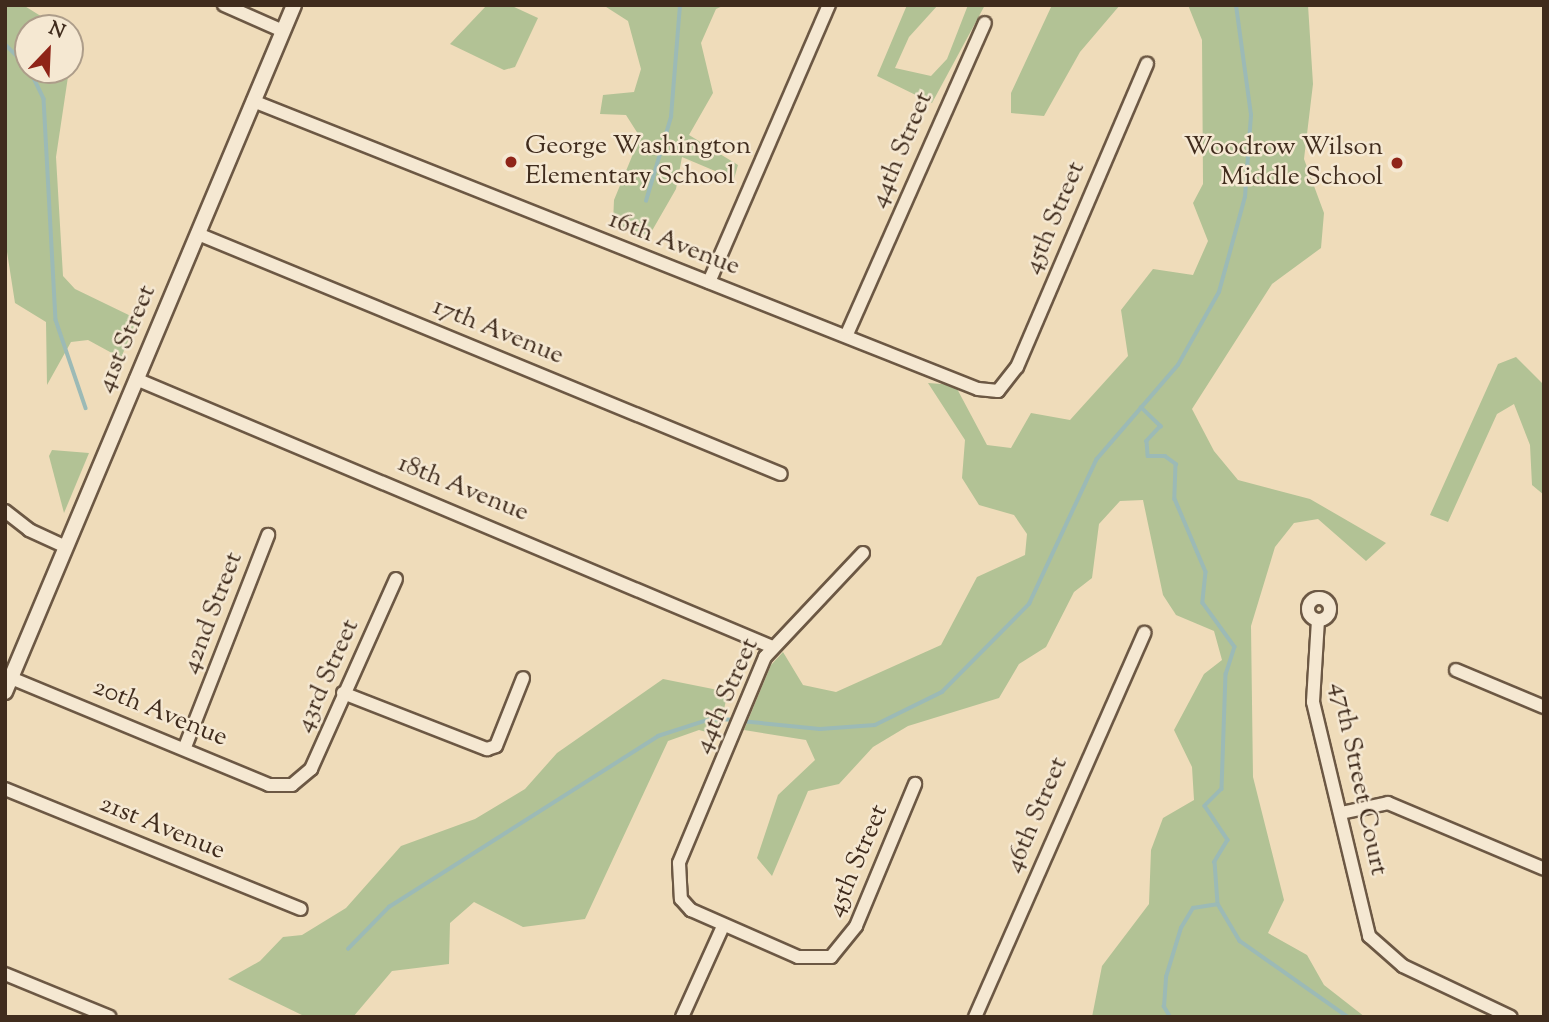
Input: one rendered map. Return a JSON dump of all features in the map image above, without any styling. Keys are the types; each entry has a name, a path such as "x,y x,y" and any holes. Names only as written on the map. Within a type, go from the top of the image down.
{"street":[{"path":"224,5 283,31"},
{"name":"41st Street","path":"5,692 294,5"},
{"path":"709,282 828,5"},
{"name":"44th Street","path":"847,334 985,23"},
{"name":"45th Street","path":"1003,388 1147,64"},
{"name":"16th Avenue","path":"253,101 847,334 978,389 1003,388"},
{"name":"17th Avenue","path":"198,234 781,474"},
{"name":"18th Avenue","path":"136,379 771,646"},
{"path":"5,511 66,547"},
{"name":"42nd Street","path":"185,747 268,535"},
{"name":"44th Street","path":"723,926 691,910 676,885 680,863 771,646 863,553"},
{"name":"43rd Street","path":"292,785 311,769 396,579"},
{"name":"47th Street Court","path":"1318,620 1313,702 1376,945 1403,966 1511,1017"},
{"name":"46th Street","path":"975,1017 1144,633"},
{"path":"1456,670 1544,707"},
{"name":"20th Avenue","path":"11,678 185,747 269,785 292,785"},
{"path":"343,693 492,748 523,678"},
{"name":"45th Street","path":"723,926 798,957 823,960 838,954 856,926 915,784"},
{"name":"21st Avenue","path":"5,789 301,909"},
{"path":"1341,813 1388,803 1544,869"},
{"path":"682,1017 723,926"},
{"path":"5,974 110,1017"}],"green space":[{"path":"5,5 23,5 37,14 14,14 14,84 67,84 56,157 63,276 75,289 137,319 121,358 88,340 71,342 47,385 46,322 15,303 5,239"},
{"path":"487,5 512,6 538,18 515,67 504,70 450,44"},
{"path":"603,5 725,5 716,9 701,43 713,93 689,135 738,165 734,179 682,157 676,189 649,236 613,223 614,200 640,137 626,115 600,114 603,95 634,92 641,69 628,21"},
{"path":"907,5 938,5 909,37 895,68 931,76 947,59 968,5 985,5 932,103 877,76"},
{"path":"1052,5 1120,5 1080,52 1044,116 1011,113 1011,93"},
{"path":"1188,5 1308,5 1313,84 1304,159 1324,213 1321,248 1272,284 1192,409 1214,451 1238,480 1310,499 1386,543 1366,561 1318,519 1294,523 1275,547 1251,626 1253,777 1284,900 1268,933 1307,955 1324,985 1365,1017 1092,1017 1102,966 1149,904 1151,850 1163,818 1194,800 1192,767 1174,730 1204,674 1222,660 1214,631 1176,615 1163,595 1143,500 1120,501 1099,524 1092,578 1074,592 1046,647 1019,664 999,698 908,726 873,747 839,784 808,791 772,876 757,858 778,795 815,760 806,740 744,730 771,665 783,652 803,685 836,692 941,645 977,577 1025,555 1027,534 1014,515 979,505 962,478 965,440 928,383 955,385 987,445 1011,448 1031,413 1070,420 1128,356 1121,310 1153,269 1193,275 1208,241 1193,203 1203,184 1202,40"},
{"path":"1516,357 1544,385 1544,495 1532,485 1530,445 1514,404 1497,414 1448,522 1430,515 1498,364"},
{"path":"52,450 89,453 64,513 49,456"},
{"path":"663,679 728,692 718,735 699,730 668,741 585,919 523,927 474,902 450,923 449,964 392,971 353,1017 306,1017 228,979 260,961 283,937 302,935 346,908 401,846 475,819 525,789 557,753"}],"waterway":[{"path":"646,201 671,117 680,5"},
{"path":"741,721 820,729 875,725 942,692 1029,604 1096,460 1178,365 1219,292 1245,197 1251,115 1236,5"},
{"path":"5,44 14,53"},
{"path":"37,84 44,99 56,320 86,408"},
{"path":"1141,407 1161,426 1147,441 1148,456 1165,456 1176,464 1175,499 1206,572 1203,603 1235,647 1226,674 1222,789 1205,806 1228,840 1215,862 1218,904 1240,941 1348,1017"},
{"path":"348,949 389,907 658,736 711,719 734,720"},
{"path":"1170,1017 1164,1007 1166,977 1181,928 1193,908 1217,904"}],"place":[{"name":"George Washington Elementary School","path":"511,162"},
{"name":"Woodrow Wilson Middle School","path":"1397,163"}]}
